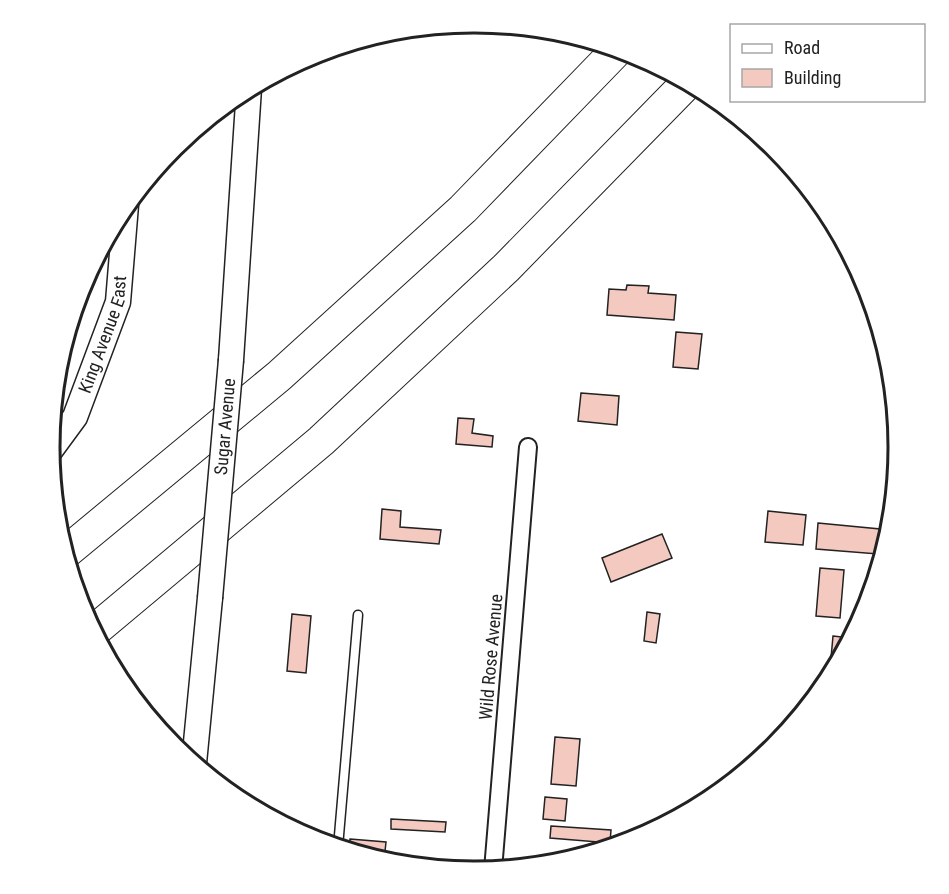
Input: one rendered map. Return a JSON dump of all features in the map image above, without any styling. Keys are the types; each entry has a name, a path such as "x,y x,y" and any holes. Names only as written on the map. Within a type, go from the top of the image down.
{"highway":[{"path":"73,546 279,376 454,217 611,56"},
{"path":"101,625 321,441 506,268 682,88"}],"main road":[{"name":"Sugar Avenue","path":"195,752 231,360 248,100"},
{"name":"King Avenue East","path":"60,437 75,417 118,302 124,226"}],"street":[{"name":"Wild Rose Avenue","path":"494,860 528,447"}],"lane":[{"path":"339,838 358,615"}],"building":[{"path":"627,285 649,286 648,293 676,295 674,320 607,315 609,289 626,290"},
{"path":"676,332 702,334 698,369 673,367"},
{"path":"581,393 619,396 617,425 578,421"},
{"path":"458,418 474,419 472,433 493,436 492,447 456,444"},
{"path":"382,509 401,511 400,527 441,530 439,544 380,539"},
{"path":"768,511 806,515 803,545 765,542"},
{"path":"818,523 880,529 874,554 816,549"},
{"path":"662,534 672,558 611,582 602,558"},
{"path":"820,568 844,570 840,618 816,616"},
{"path":"647,612 660,614 656,643 644,641"},
{"path":"292,614 311,616 306,673 287,671"},
{"path":"833,636 842,637 833,654 831,657"},
{"path":"555,737 580,739 576,786 551,784"},
{"path":"545,797 567,799 565,821 543,819"},
{"path":"391,819 446,822 445,832 391,829"},
{"path":"551,826 611,830 610,838 598,842 550,838"},
{"path":"350,839 386,842 385,851 367,847 350,842"}]}
